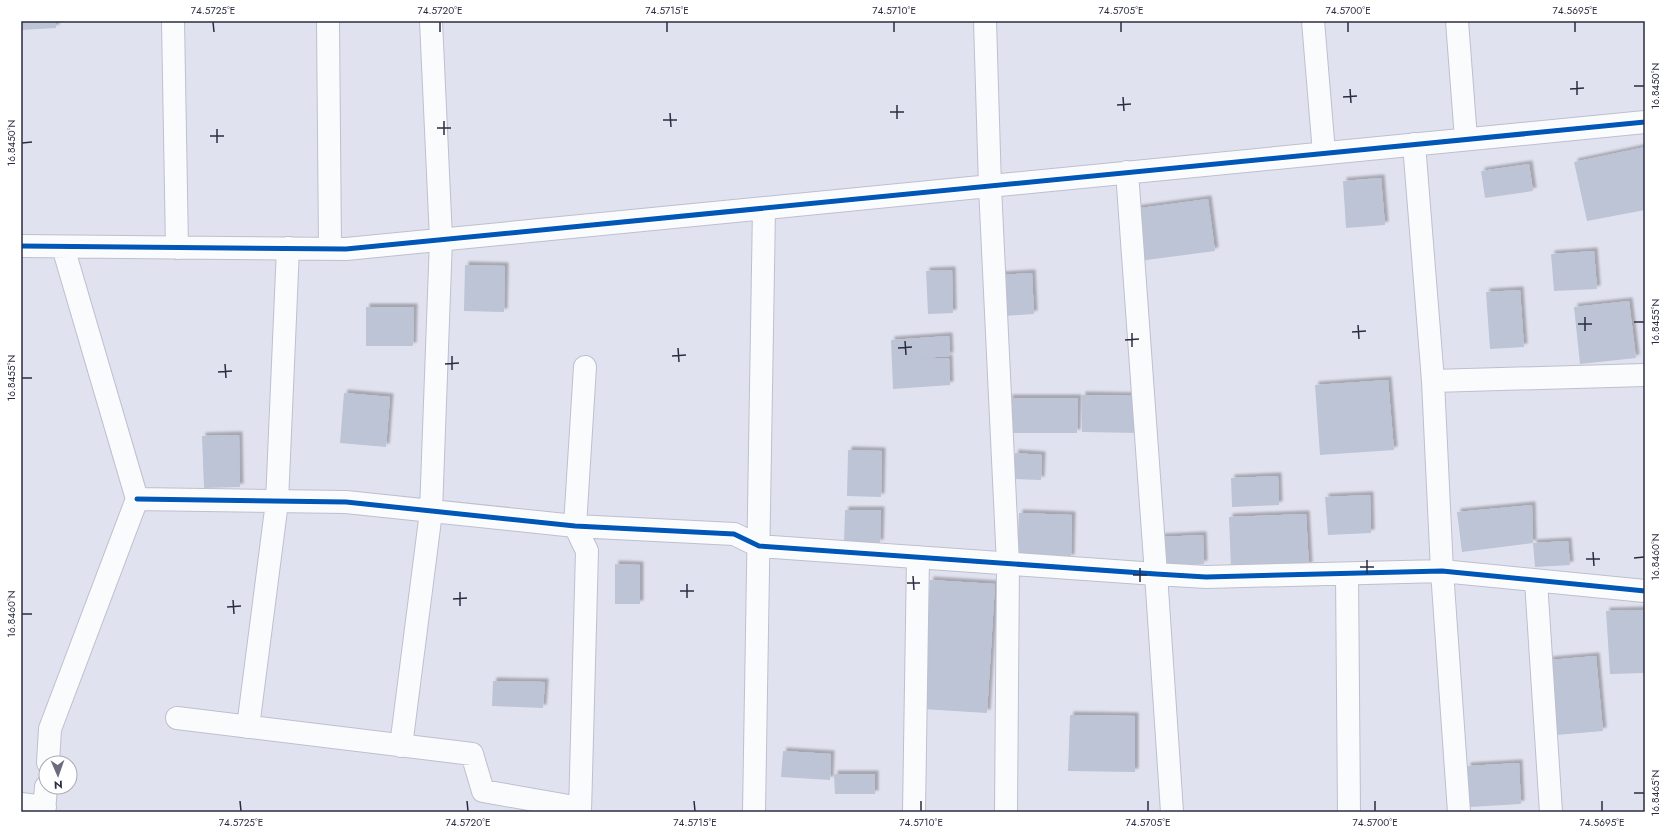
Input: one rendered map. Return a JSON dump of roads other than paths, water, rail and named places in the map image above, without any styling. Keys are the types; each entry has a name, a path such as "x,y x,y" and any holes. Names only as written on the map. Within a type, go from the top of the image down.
{"street":[{"path":"173,21 177,248"},
{"path":"328,21 330,249"},
{"path":"401,746 431,512 441,239 431,21"},
{"path":"985,21 990,187 1008,564 1006,812"},
{"path":"1313,21 1324,153"},
{"path":"1457,21 1466,139"},
{"path":"21,246 346,249 1645,122"},
{"path":"1414,144 1433,381 1442,572 1459,812"},
{"path":"1127,172 1172,812"},
{"path":"754,812 764,208"},
{"path":"48,755 50,729 137,499 63,247"},
{"path":"248,727 277,502 288,248"},
{"path":"177,718 472,754 483,791 580,810 587,551 575,526 585,367"},
{"path":"1433,381 1645,375"},
{"path":"137,499 346,502 575,526 734,534 759,546 1156,574 1206,577 1442,572 1645,591"},
{"path":"914,812 918,557"},
{"path":"1347,574 1349,812"},
{"path":"1536,581 1551,812"},
{"path":"21,804 45,802"}]}
